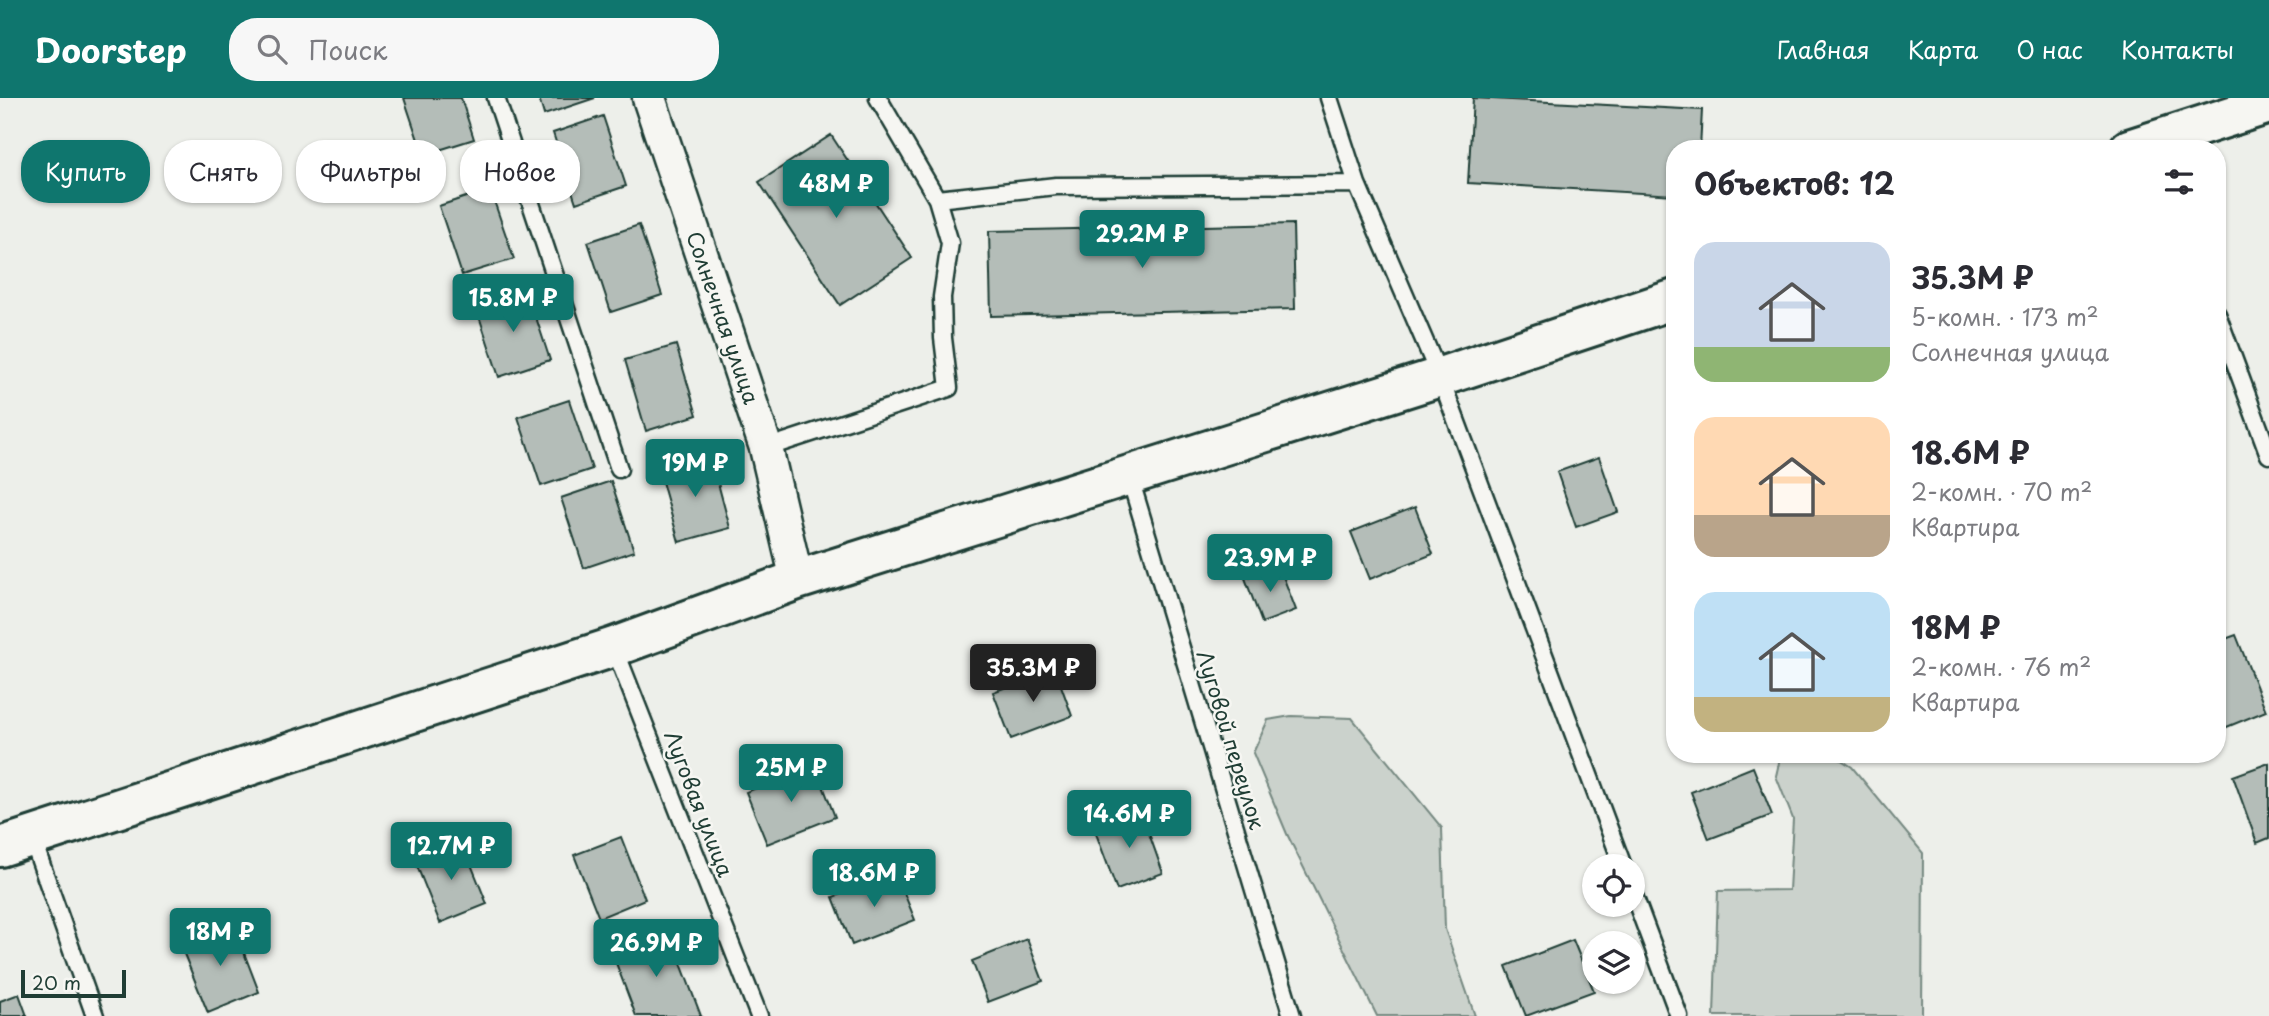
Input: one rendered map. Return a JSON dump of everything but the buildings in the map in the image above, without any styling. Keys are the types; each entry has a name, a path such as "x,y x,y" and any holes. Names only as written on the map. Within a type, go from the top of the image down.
{"street":[{"name":"Солнечная улица","path":"649,98 766,447 797,580"},
{"path":"2165,140 2269,104"},
{"path":"16,843 614,647 797,580 1440,377 1666,302"}],"lane":[{"path":"496,98 619,469"},
{"path":"766,447 949,388 943,338 942,297 950,243 937,199 878,98"},
{"path":"1329,98 1357,184 1440,377 1619,854"},
{"path":"937,199 1056,186 1357,184"},
{"path":"2226,338 2269,455"},
{"name":"Луговой переулок","path":"1129,475 1292,1016"},
{"name":"Луговая улица","path":"614,647 759,1016"},
{"path":"16,843 95,1016"},
{"path":"1642,917 1679,1016"}],"shaded area":[{"path":"1291,716 1352,718 1442,828 1445,929 1475,1016 1377,1016 1287,834 1253,753 1268,720"},
{"path":"1779,763 1846,763 1923,853 1922,1016 1714,1016 1718,891 1789,890 1793,819 1776,776"}]}
